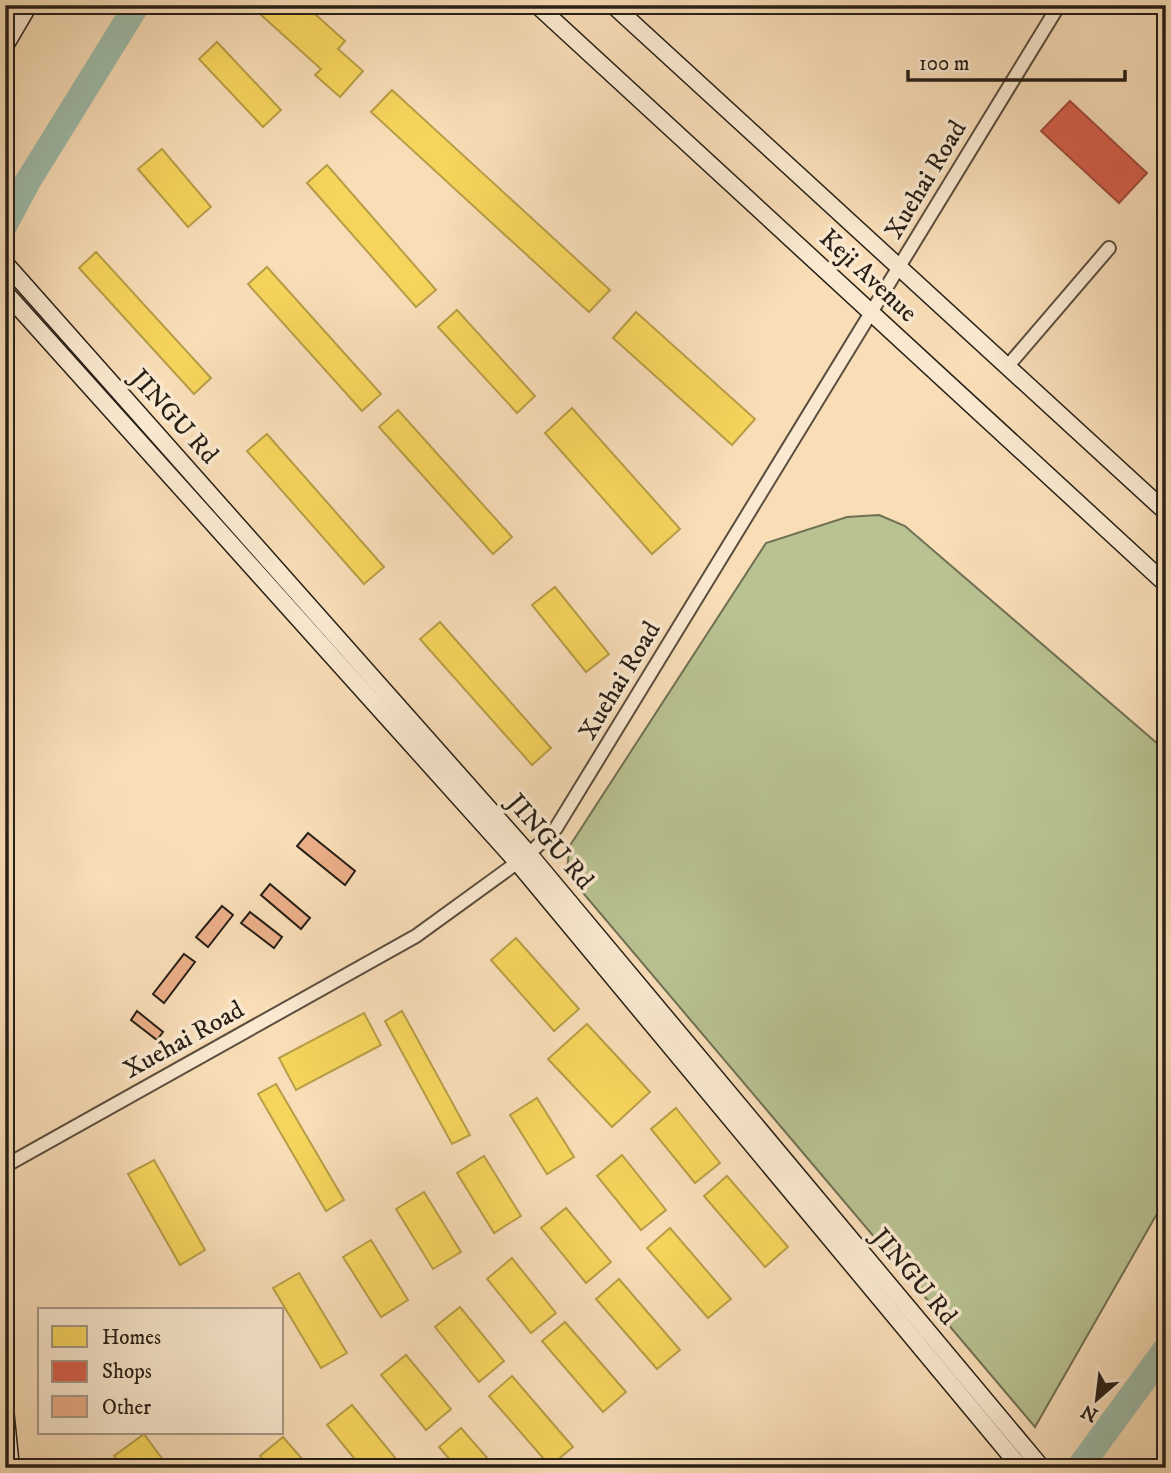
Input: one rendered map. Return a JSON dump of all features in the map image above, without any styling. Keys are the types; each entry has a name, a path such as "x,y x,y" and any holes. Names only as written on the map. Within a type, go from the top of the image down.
{"street":[{"path":"5,46 29,5"},
{"name":"Keji Avenue","path":"537,5 1166,584"},
{"name":"Keji Avenue","path":"612,5 1166,512"},
{"name":"Xuehai Road","path":"5,1166 416,936 523,858 556,828 1059,5"},
{"path":"1007,367 1109,248"},
{"name":"JINGU Rd","path":"10,270 523,858 1041,1467"},
{"name":"JINGU Rd","path":"6,292 523,858 1021,1468"},
{"path":"5,1409 11,1468"}],"green space":[{"path":"879,515 905,526 1166,751 1166,1198 1035,1427 567,874 569,847 766,543 847,517"}],"building: Homes":[{"path":"250,5 305,5 345,41 338,49 363,71 340,97 315,75 321,69"},
{"path":"217,42 281,110 263,127 199,59"},
{"path":"392,90 610,290 589,312 371,112"},
{"path":"162,149 211,207 188,227 138,169"},
{"path":"327,165 436,290 416,307 307,183"},
{"path":"96,252 211,378 194,394 79,268"},
{"path":"267,267 381,394 362,411 248,284"},
{"path":"457,310 535,396 517,413 438,327"},
{"path":"636,312 755,419 732,445 613,338"},
{"path":"572,408 680,529 652,554 545,433"},
{"path":"398,410 512,537 493,554 379,427"},
{"path":"267,434 384,567 364,584 247,451"},
{"path":"555,587 609,654 586,672 532,605"},
{"path":"440,622 551,748 532,765 420,639"},
{"path":"516,938 579,1009 554,1031 491,960"},
{"path":"402,1011 470,1135 452,1144 385,1021"},
{"path":"364,1013 381,1045 296,1090 279,1058"},
{"path":"587,1024 650,1092 612,1127 548,1059"},
{"path":"276,1084 344,1200 326,1211 258,1094"},
{"path":"537,1098 574,1157 547,1174 510,1115"},
{"path":"676,1108 720,1163 695,1183 651,1129"},
{"path":"622,1155 666,1210 641,1230 597,1176"},
{"path":"484,1156 521,1216 494,1233 457,1173"},
{"path":"154,1160 205,1250 180,1265 128,1174"},
{"path":"727,1176 788,1247 765,1267 704,1196"},
{"path":"424,1192 461,1252 433,1269 396,1209"},
{"path":"566,1208 611,1262 586,1283 541,1228"},
{"path":"670,1228 731,1299 708,1318 647,1248"},
{"path":"371,1240 408,1300 381,1317 343,1257"},
{"path":"512,1258 556,1313 531,1333 487,1279"},
{"path":"299,1273 347,1353 321,1368 273,1288"},
{"path":"619,1279 680,1350 657,1369 596,1299"},
{"path":"460,1307 504,1361 479,1382 435,1327"},
{"path":"565,1322 626,1392 603,1412 542,1341"},
{"path":"406,1355 451,1409 426,1430 381,1375"},
{"path":"512,1376 573,1447 550,1466 489,1396"},
{"path":"352,1405 397,1460 387,1468 362,1468 327,1425"},
{"path":"461,1428 496,1468 457,1468 439,1447"},
{"path":"144,1434 169,1468 123,1468 114,1456"},
{"path":"283,1437 310,1468 270,1468 260,1456"}],"building: Shops":[{"path":"1070,101 1147,173 1119,203 1041,131"}],"building: Other":[{"path":"308,833 355,871 345,885 297,846"},
{"path":"270,884 310,918 301,929 261,895"},
{"path":"222,906 233,915 208,947 196,937"},
{"path":"250,912 282,937 274,948 241,923"},
{"path":"184,954 195,962 164,1003 153,994"},
{"path":"137,1011 163,1032 157,1040 131,1020"}],"waterway":[{"path":"5,224 28,181 137,5"},
{"path":"1079,1468 1166,1349"}]}
